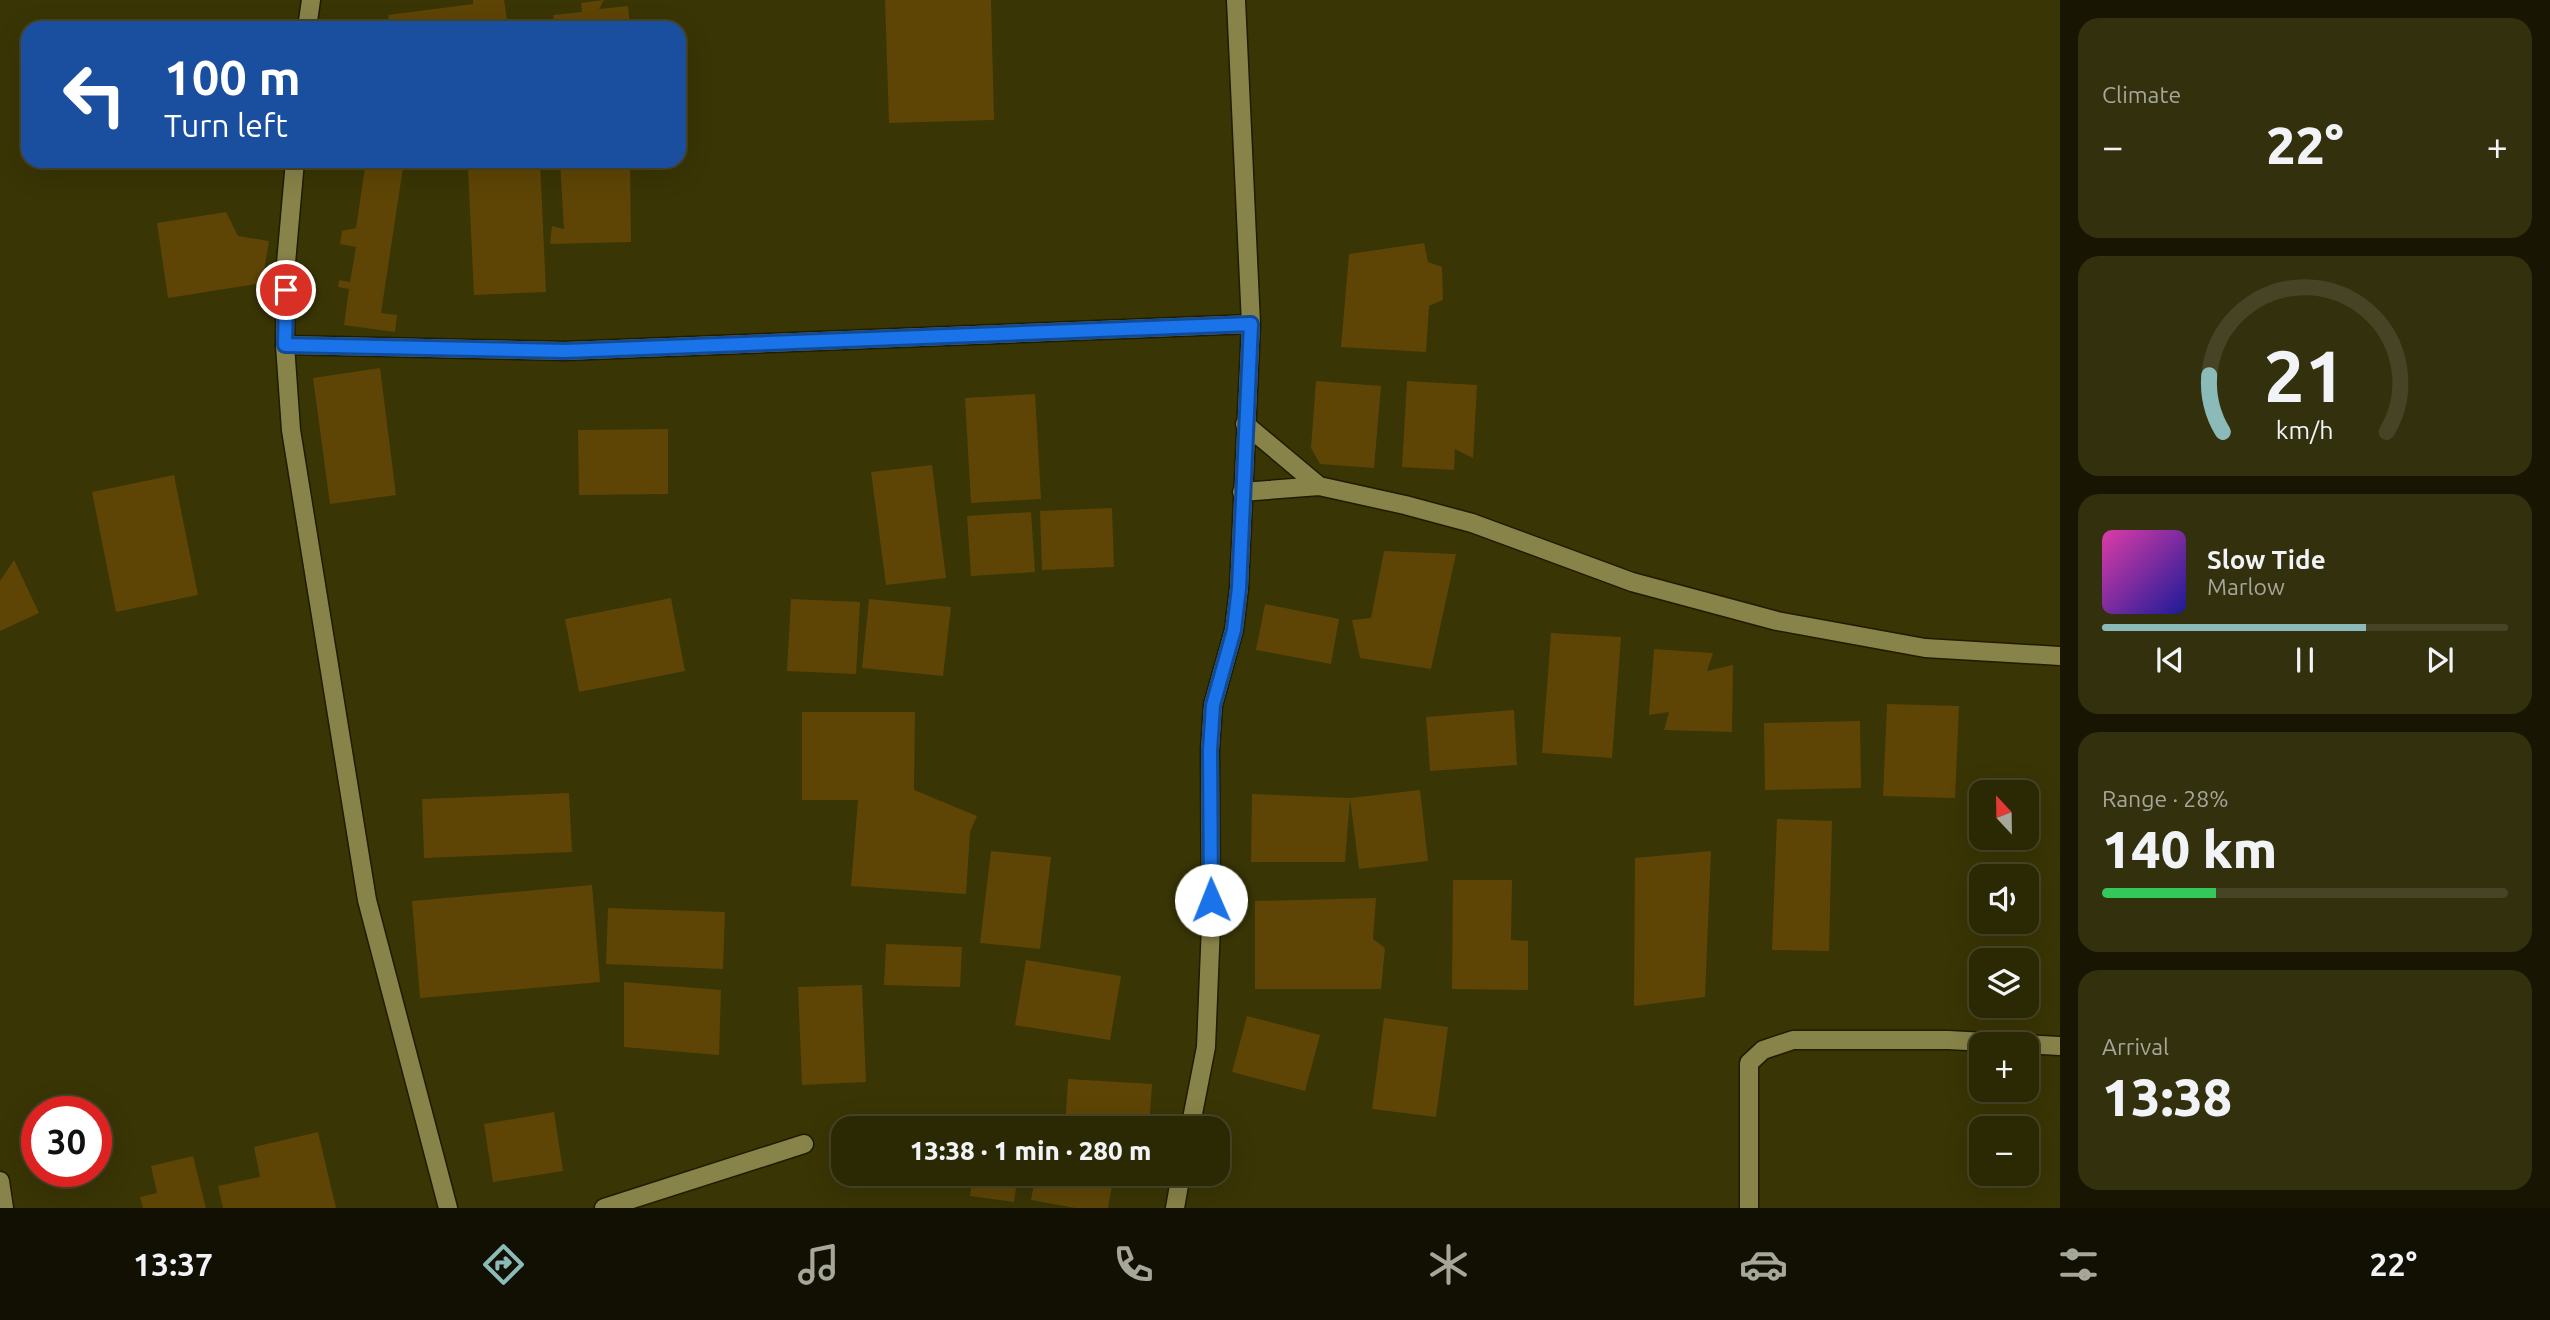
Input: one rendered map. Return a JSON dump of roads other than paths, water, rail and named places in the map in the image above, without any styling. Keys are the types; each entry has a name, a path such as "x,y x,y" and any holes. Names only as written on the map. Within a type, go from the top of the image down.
{"street":[{"path":"308,21 311,0"},
{"path":"1193,1116 1206,1047 1211,925 1210,750 1213,705 1234,630 1239,588 1251,324 1236,0"},
{"path":"294,168 286,263 285,345 291,430 367,900 448,1208"},
{"path":"285,345 565,351 1251,324"},
{"path":"1245,424 1319,486"},
{"path":"1242,492 1319,486 1472,523 1632,582 1777,621 1925,648 2060,656"},
{"path":"1749,1208 1749,1063 1763,1050 1793,1040 1948,1040 2060,1046"},
{"path":"604,1208 804,1144"},
{"path":"0,1181 4,1208"},
{"path":"1175,1208 1179,1186"}]}
